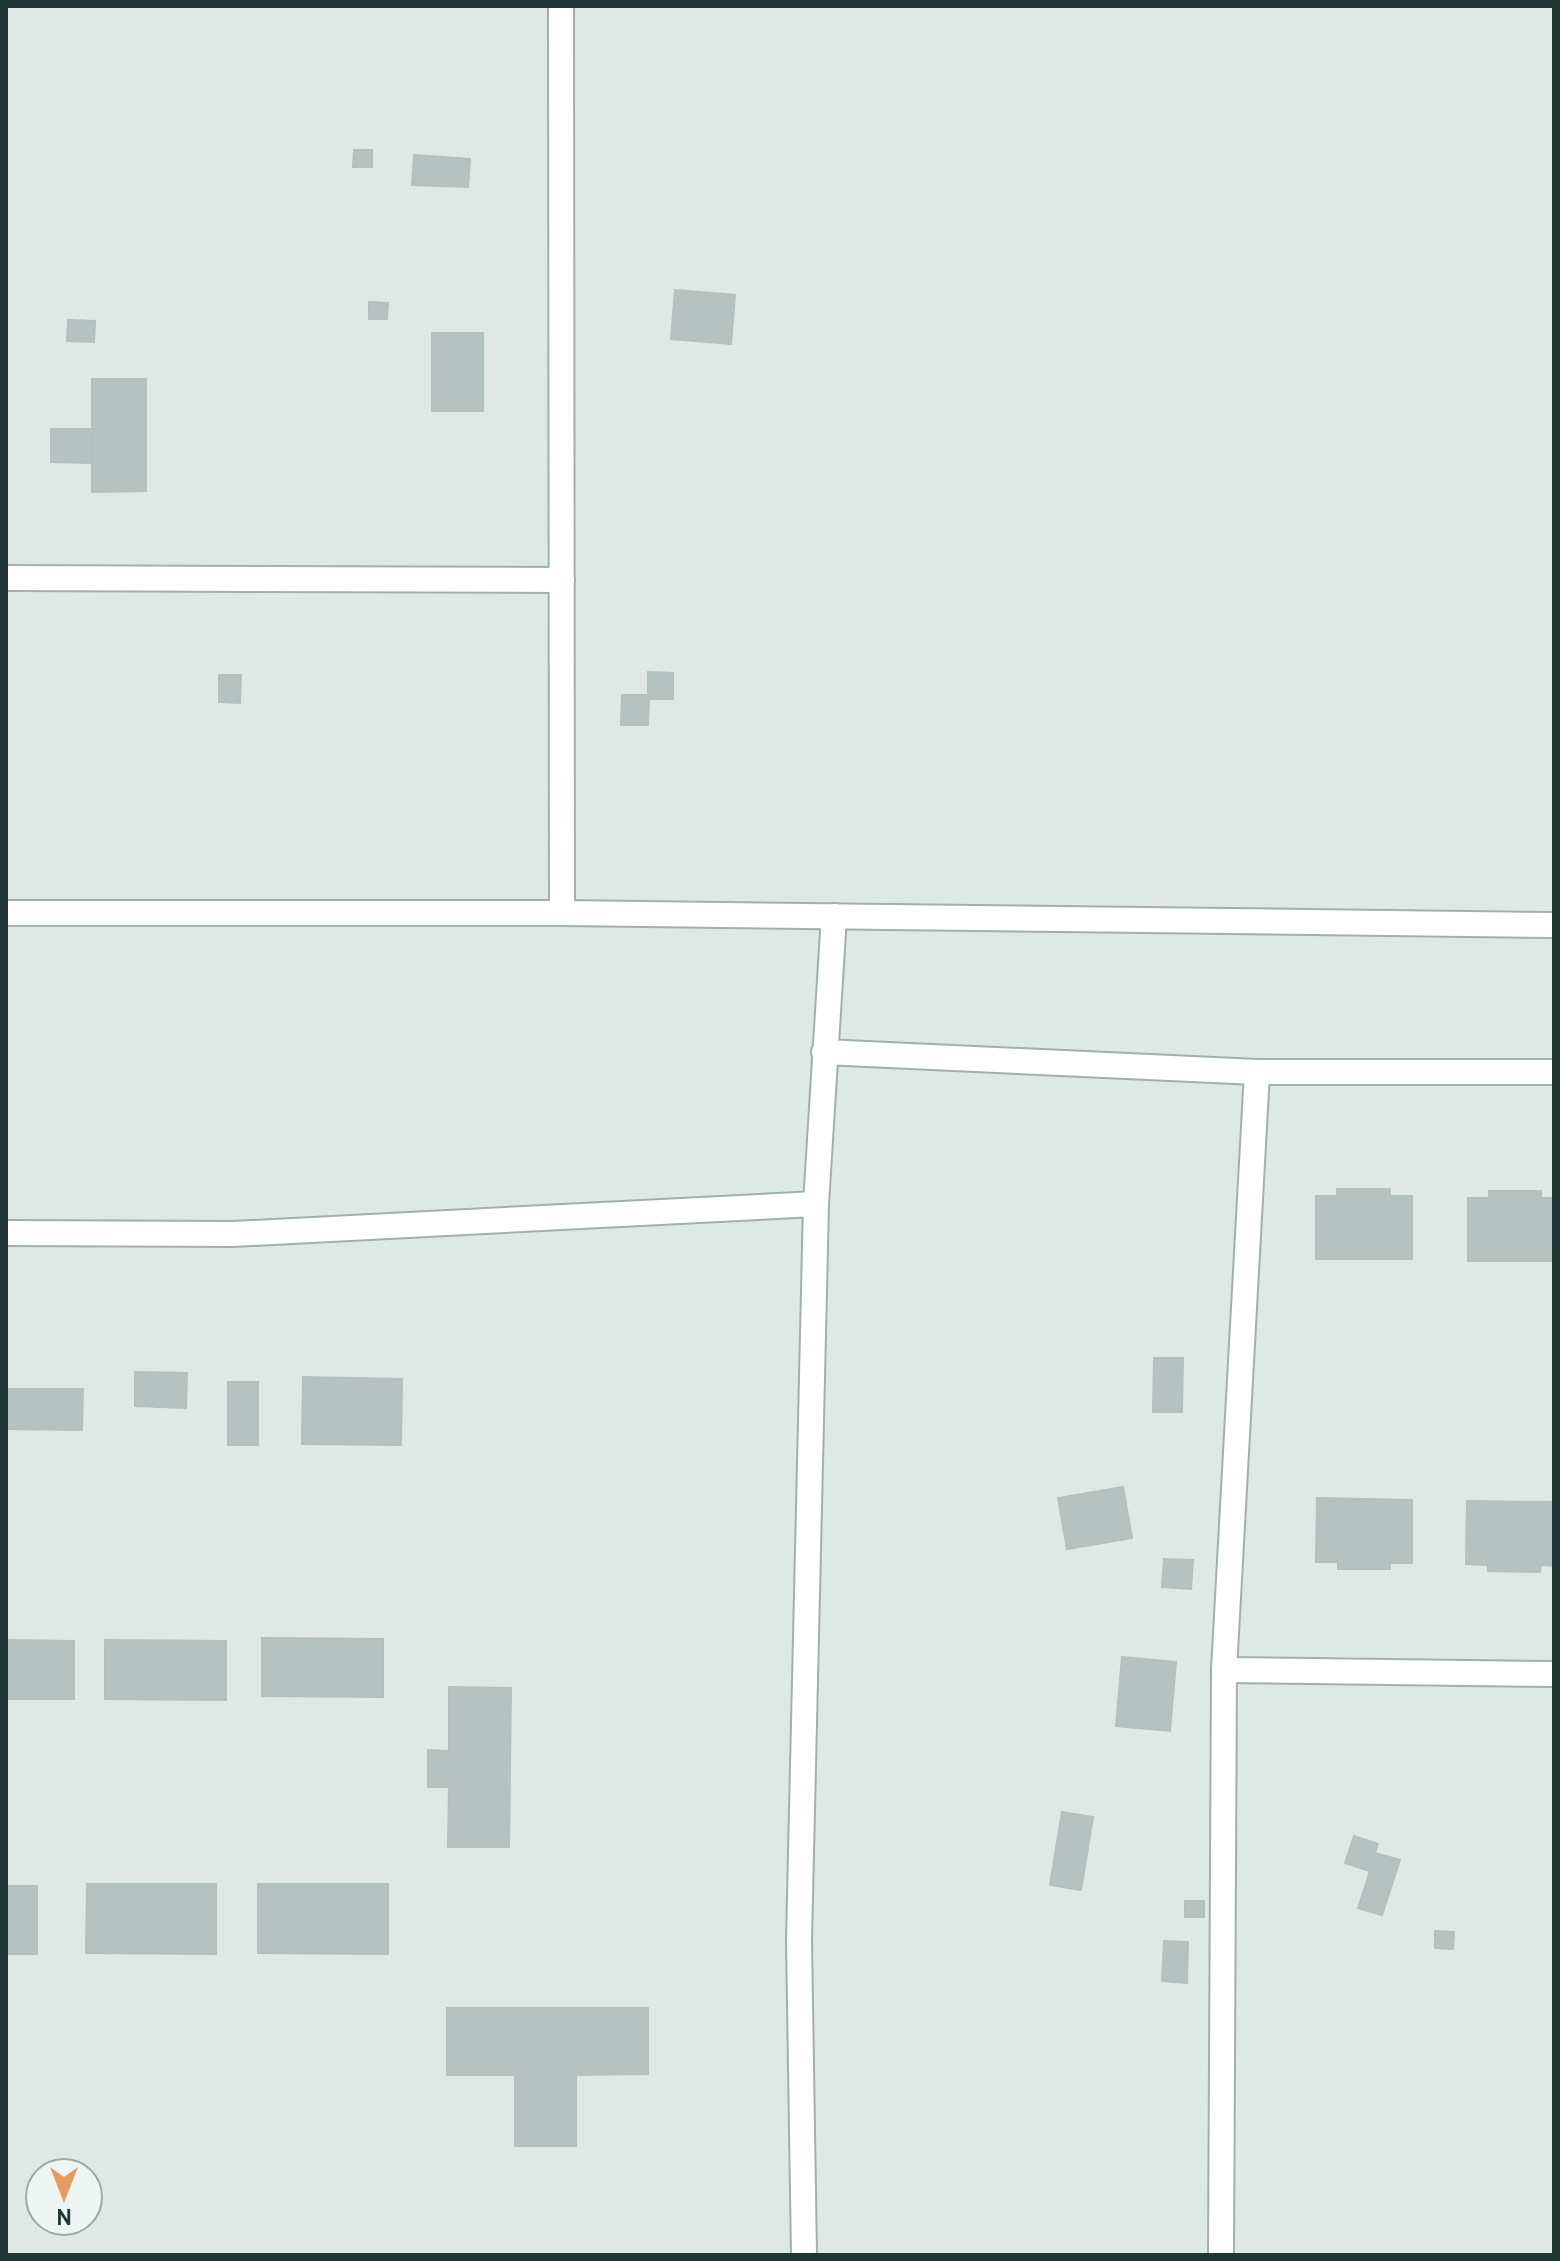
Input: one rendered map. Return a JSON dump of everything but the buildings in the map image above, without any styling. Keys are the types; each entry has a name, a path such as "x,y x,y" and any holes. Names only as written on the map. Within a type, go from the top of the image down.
{"street":[{"path":"561,6 562,913"},
{"path":"6,578 562,580"},
{"path":"6,913 562,913 1554,925"},
{"path":"804,2255 799,1940 816,1204 834,916"},
{"path":"824,1052 1257,1072 1554,1072"},
{"path":"1221,2255 1224,1670 1257,1072"},
{"path":"6,1233 233,1234 816,1204"},
{"path":"1224,1670 1554,1674"}]}
